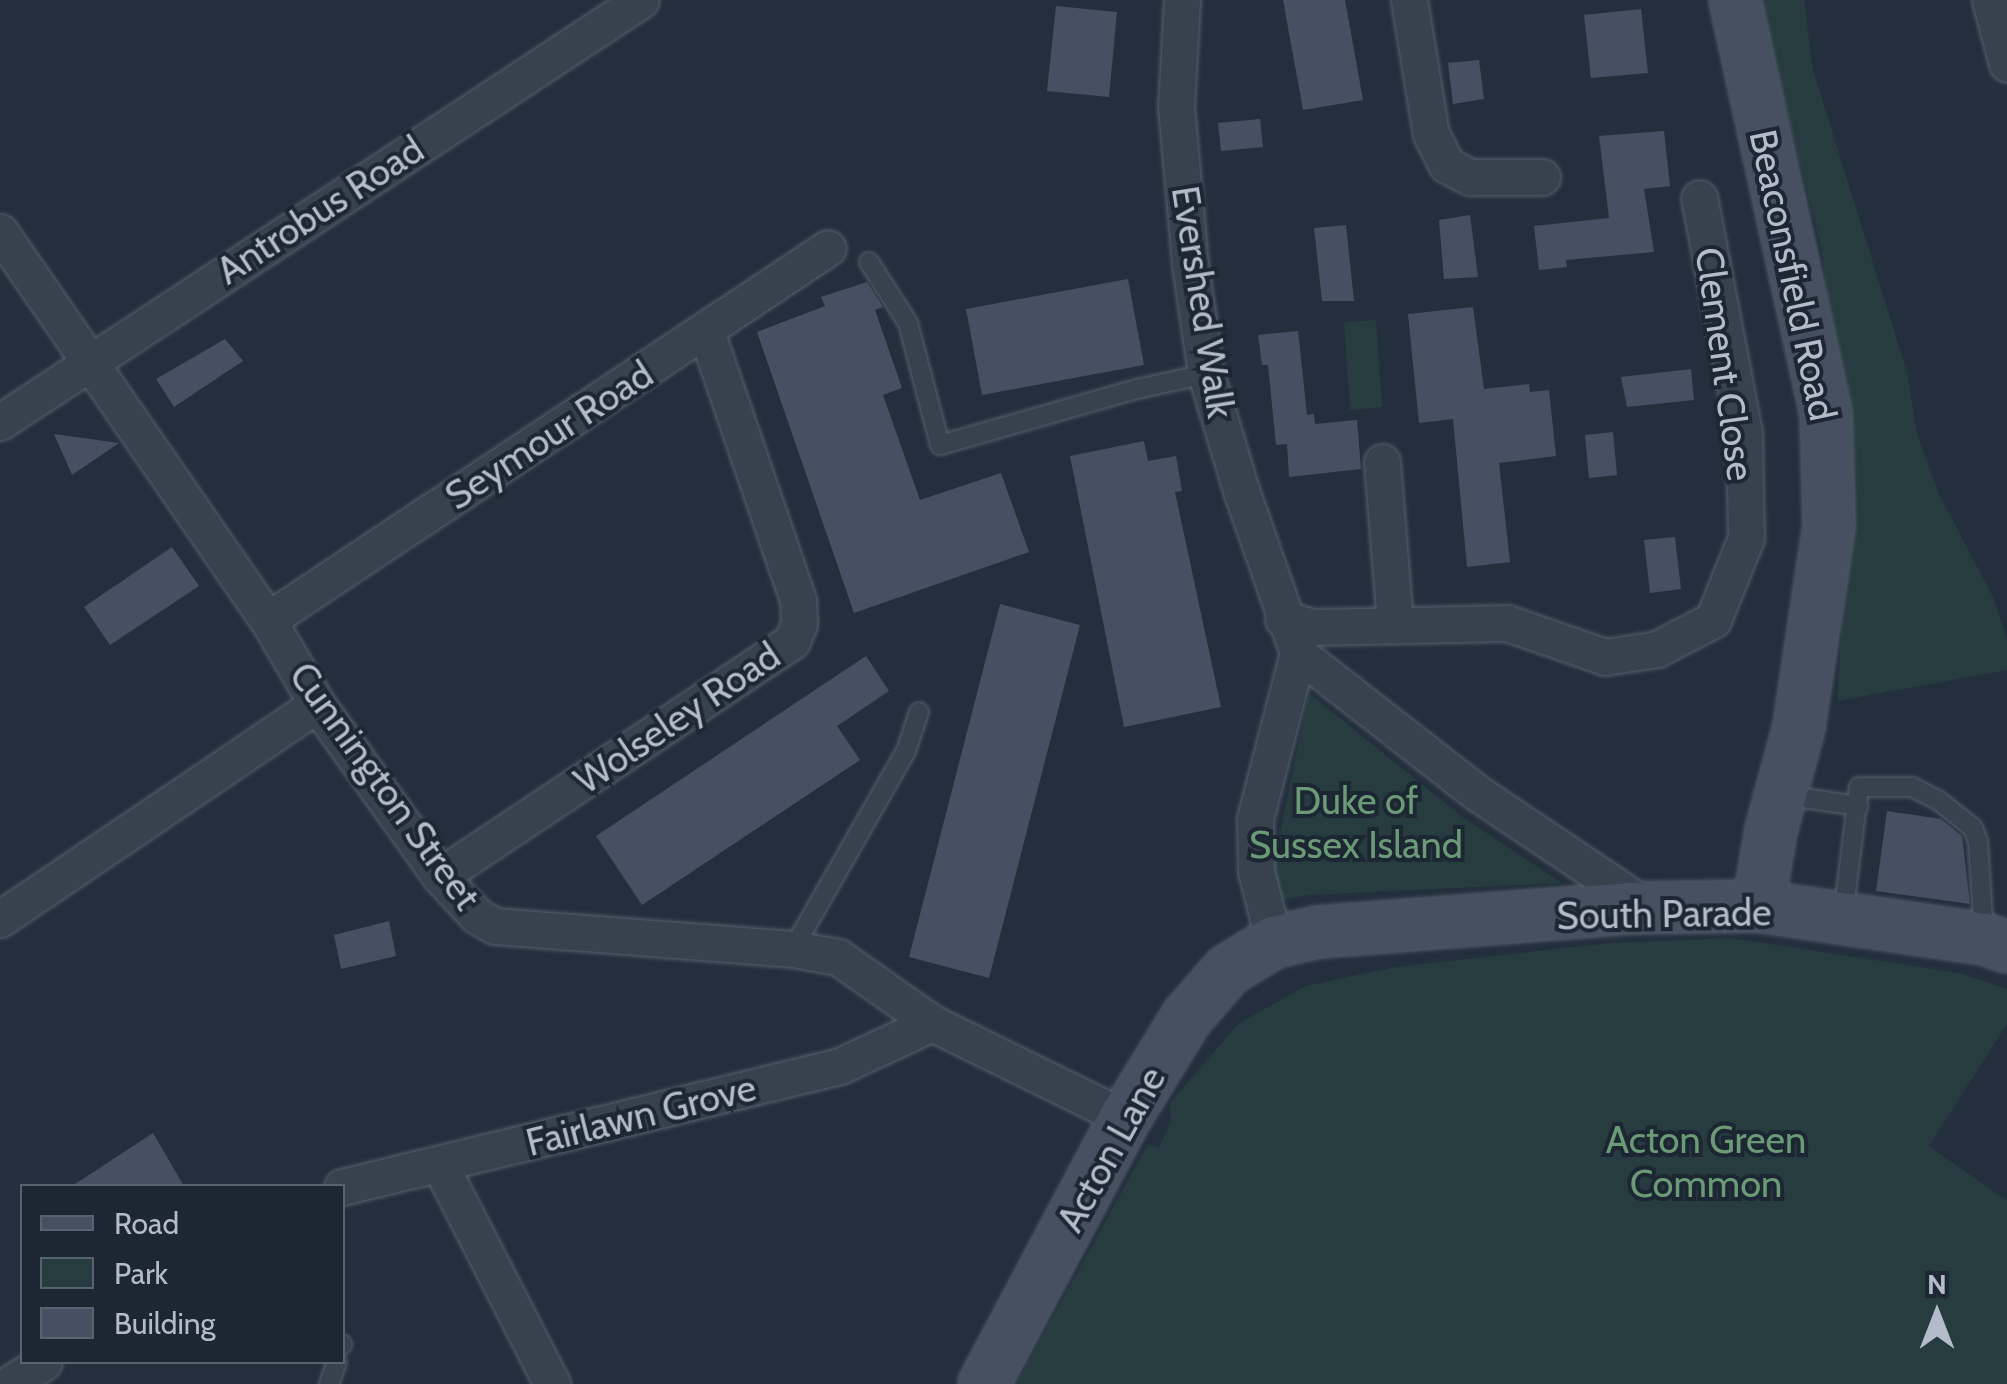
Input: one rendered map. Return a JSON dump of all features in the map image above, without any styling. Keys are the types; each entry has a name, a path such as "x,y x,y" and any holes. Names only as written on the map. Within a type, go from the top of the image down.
{"main road":[{"name":"Beaconsfield Road","path":"1735,0 1826,414 1829,526 1799,727 1771,832 1758,906"},
{"name":"South Parade","path":"1296,937 1647,907 1758,906 1996,943"},
{"name":"Acton Lane","path":"984,1384 1125,1118 1187,1017 1228,970 1296,937"}],"street":[{"name":"Antrobus Road","path":"0,422 641,0"},
{"name":"Evershed Walk","path":"1182,0 1176,106 1190,264 1206,374 1283,618 1298,653"},
{"path":"1409,0 1431,134 1446,165 1470,178 1542,178"},
{"path":"1990,0 2007,64"},
{"name":"Clement Close","path":"1283,618 1312,627 1506,623 1605,657 1657,649 1713,620 1746,538 1744,433 1698,198"},
{"name":"Cunnington Street","path":"0,232 268,620 318,704 462,903 495,926 793,949 838,957 932,1023 1125,1118"},
{"name":"Seymour Road","path":"268,620 828,248"},
{"name":"Wolseley Road","path":"440,876 792,641 799,624 798,600 706,332"},
{"path":"1382,462 1395,625"},
{"path":"1296,937 1256,871 1255,818 1298,653 1476,792 1647,907"},
{"path":"0,919 318,704"},
{"name":"Fairlawn Grove","path":"345,1186 840,1066 932,1023"},
{"path":"440,1166 552,1384"},
{"path":"9,1384 41,1364"}],"lane":[{"path":"869,262 908,323 940,445 1137,388 1206,374"},
{"path":"793,949 906,751 919,712"},
{"path":"1842,920 1858,787 1912,787 1938,800 1973,828 1996,943"},
{"path":"1782,795 1858,806"}],"green space":[{"path":"1759,0 1804,0 1813,70 1907,372 1917,434 1939,494 1993,597 2007,640 2007,670 1837,701 1848,524 1822,251"},
{"path":"1376,320 1382,407 1350,410 1344,322"},
{"name":"Duke of Sussex Island","path":"1309,693 1461,816 1562,883 1308,895 1277,901 1273,867"},
{"name":"Acton Green Common","path":"1731,938 1959,973 2007,989 2007,1024 1929,1146 2007,1201 2007,1384 1016,1384 1148,1144 1159,1148 1171,1121 1170,1103 1238,1024 1306,986 1395,967 1610,943"}],"building":[{"path":"1283,0 1345,0 1363,100 1303,110"},
{"path":"1056,6 1117,12 1109,97 1047,91"},
{"path":"1641,9 1648,73 1591,78 1584,15"},
{"path":"1479,60 1484,99 1453,104 1448,63"},
{"path":"1260,119 1263,147 1221,151 1218,123"},
{"path":"1664,131 1670,186 1644,189 1654,252 1566,260 1567,267 1539,270 1534,226 1609,218 1599,136"},
{"path":"1470,215 1478,277 1444,279 1439,220"},
{"path":"1346,225 1354,301 1322,301 1314,228"},
{"path":"1128,279 1144,365 982,395 966,309"},
{"path":"867,282 883,307 875,310 902,388 883,395 920,500 1001,473 1029,552 854,613 757,332 825,306 821,297"},
{"path":"1473,307 1484,389 1529,384 1530,392 1549,390 1556,456 1499,463 1510,562 1467,567 1453,419 1419,423 1408,314"},
{"path":"1298,331 1307,415 1314,414 1315,424 1357,420 1361,469 1289,477 1287,444 1276,445 1268,365 1262,365 1258,335"},
{"path":"225,339 243,361 174,407 156,379"},
{"path":"1691,369 1694,400 1627,407 1621,377"},
{"path":"1613,432 1617,475 1589,478 1585,435"},
{"path":"54,434 119,443 72,475"},
{"path":"1144,441 1148,461 1176,456 1182,491 1175,492 1221,707 1124,727 1070,456"},
{"path":"1675,537 1681,589 1650,593 1644,540"},
{"path":"172,547 199,586 110,645 84,607"},
{"path":"1000,604 1080,625 989,978 909,957"},
{"path":"866,656 889,691 837,726 860,760 642,905 596,836"},
{"path":"1887,811 1941,819 1962,836 1970,904 1876,891"},
{"path":"389,921 396,956 341,969 334,935"},
{"path":"153,1133 183,1184 75,1184"}]}
